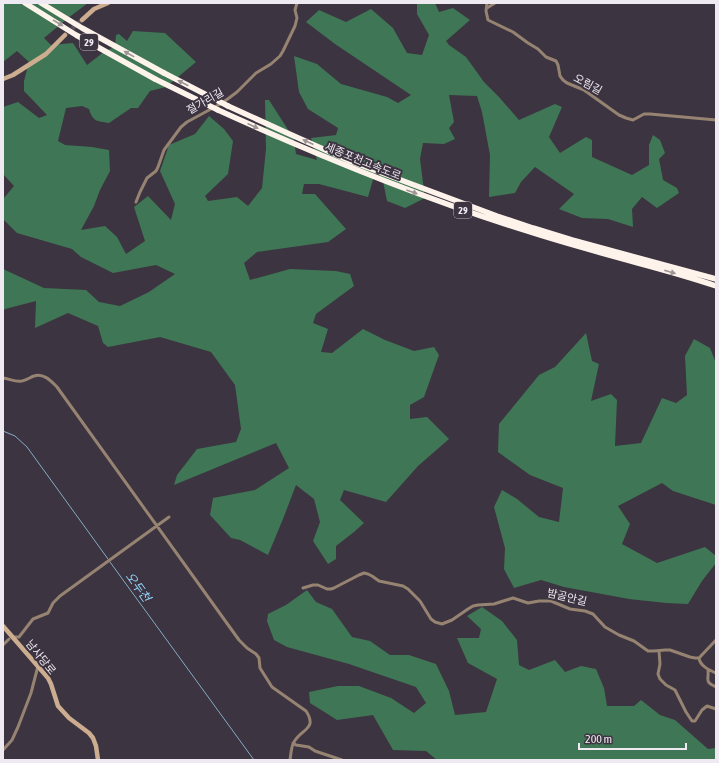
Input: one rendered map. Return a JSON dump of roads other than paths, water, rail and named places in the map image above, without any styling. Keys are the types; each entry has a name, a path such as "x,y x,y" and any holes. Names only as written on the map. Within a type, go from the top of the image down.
{"highway":[{"name":"세종포천고속도로","path":"25,3 76,35 155,79 218,110 355,170 437,201 528,232 716,286"},
{"name":"세종포천고속도로","path":"41,3 82,28 228,106 350,161 533,228 716,279"}],"street":[{"path":"82,20 94,9 108,3"},
{"name":"절가리길","path":"136,202 147,178 156,171 164,150 182,126 226,101 256,73 271,64 280,56 295,26 297,18 295,10 297,3"},
{"name":"오림길","path":"487,3 486,11 488,20 513,32 538,49 546,57 558,62 560,76 566,83 584,90 619,115 633,120 644,114 716,120"},
{"path":"487,8 495,3"},
{"path":"3,79 13,75 46,54 65,35"},
{"path":"3,378 14,381 22,381 29,380 34,376 42,375 49,379 57,387 239,640 259,658 260,668 272,687 306,711 311,723 308,728 295,740 290,760"},
{"path":"3,645 11,638 19,637 33,619 48,613 53,603 156,525 169,517"},
{"name":"밤골안길","path":"303,588 318,585 326,589 331,589 359,575 364,573 368,574 379,582 404,586 420,601 431,619 442,624 478,605 494,604 513,598 528,603 551,601 570,609 590,612 612,632 634,641 648,651 654,652 670,650 690,657 699,658"},
{"name":"남사당로","path":"3,626 11,638 48,678 58,706 69,718 89,733 93,738 98,760"},
{"path":"716,640 699,658 700,662 708,670 716,673"},
{"path":"659,651 660,664 658,674 660,680 675,690 692,721 695,721 702,710 707,706 716,709"},
{"path":"3,750 12,740 18,727 31,693 38,666"},
{"path":"708,670 707,682 716,687"},
{"path":"294,743 296,745 309,747 315,751 342,760"}],"waterway":[{"name":"오두천","path":"3,431 15,436 27,447 108,559"},
{"name":"오두천","path":"110,562 254,760"}],"tunnel":[{"path":"67,33 82,20"}]}
